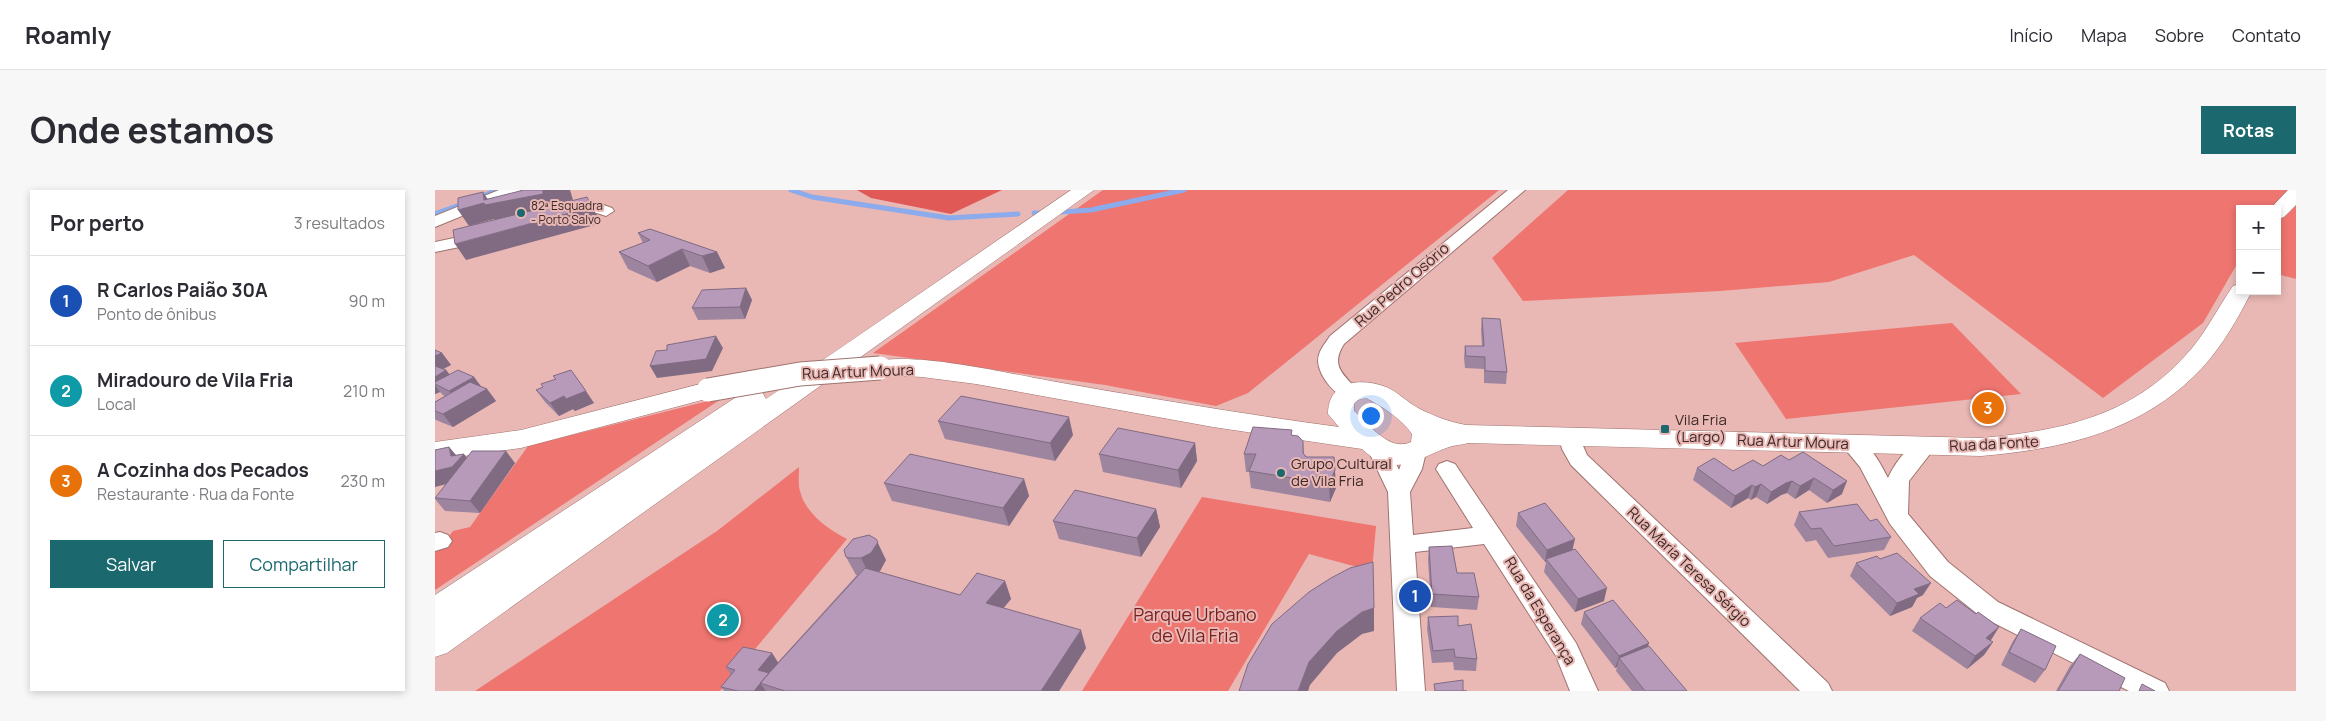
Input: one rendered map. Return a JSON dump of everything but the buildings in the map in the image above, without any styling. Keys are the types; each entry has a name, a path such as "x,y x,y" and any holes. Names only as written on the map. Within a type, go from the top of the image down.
{"main road":[{"path":"435,612 1061,190"},
{"path":"435,643 1084,190"},
{"path":"2281,209 2296,193"},
{"name":"Rua da Fonte","path":"1926,445 1981,447 2032,444 2109,424 2163,390 2201,356 2220,330 2239,295"},
{"name":"Rua Artur Moura","path":"435,452 521,439 708,390 800,374 881,368 976,376 1213,418 1284,427 1374,444 1398,455 1466,434 1926,445"},
{"path":"1374,444 1341,414 1344,400 1368,390 1381,393 1426,432 1426,442 1419,449"},
{"name":"Rua Artur Moura","path":"1284,427 1317,418 1344,400"},
{"path":"1406,413 1446,430 1466,434"}],"street":[{"path":"435,222 513,190"},
{"name":"Rua Pedro Osório","path":"1344,400 1329,370 1327,359 1337,340 1517,190"},
{"path":"552,220 598,208 606,211"},
{"path":"435,247 497,233"},
{"name":"Rua Maria Teresa Sérgio","path":"1570,437 1573,449 1579,460 1818,691"},
{"path":"1374,444 1399,492 1411,691"},
{"path":"1852,444 1869,463 1898,518 1939,569 1989,609 2155,691"},
{"path":"1898,518 1897,482 1901,472 1926,445"},
{"path":"1399,492 1419,449"},
{"name":"Rua da Esperança","path":"1447,469 1467,503 1491,534 1567,651 1584,691"},
{"path":"1402,545 1491,534"}],"green space":[{"path":"1103,190 1499,190 1248,393 1216,406 1105,385 873,353"},
{"path":"1568,190 2296,190 2296,279 2281,275 2281,205 2236,205 2236,266 2203,323 2103,398 1914,255 1829,282 1720,291 1523,301 1492,258"},
{"path":"1952,323 2021,394 1786,419 1735,343"},
{"path":"724,397 435,590 435,551 438,550 453,531 470,527 528,446"},
{"path":"799,467 799,488 807,507 826,526 847,539 720,691 475,691 717,531"},
{"name":"Parque Urbano de Vila Fria","path":"1202,497 1376,526 1372,571 1309,554 1228,691 1082,691"}],"shaded area":[{"path":"857,190 1002,190 951,214 871,198"}],"waterway":[{"path":"478,198 497,190"},
{"path":"791,190 812,197 949,218 1018,214"},
{"path":"1061,212 1091,210 1184,190"},
{"path":"435,214 465,203"},
{"path":"1034,213 1044,213"}],"place":[{"name":"82ª Esquadra - Porto Salvo","path":"521,213"},
{"name":"A Cozinha dos Pecados","path":"1988,408"},
{"name":"Vila Fria (Largo)","path":"1665,429"},
{"name":"Grupo Cultural de Vila Fria","path":"1281,473"},
{"name":"R Carlos Paião 30A","path":"1415,596"},
{"name":"Miradouro de Vila Fria","path":"723,620"}]}
